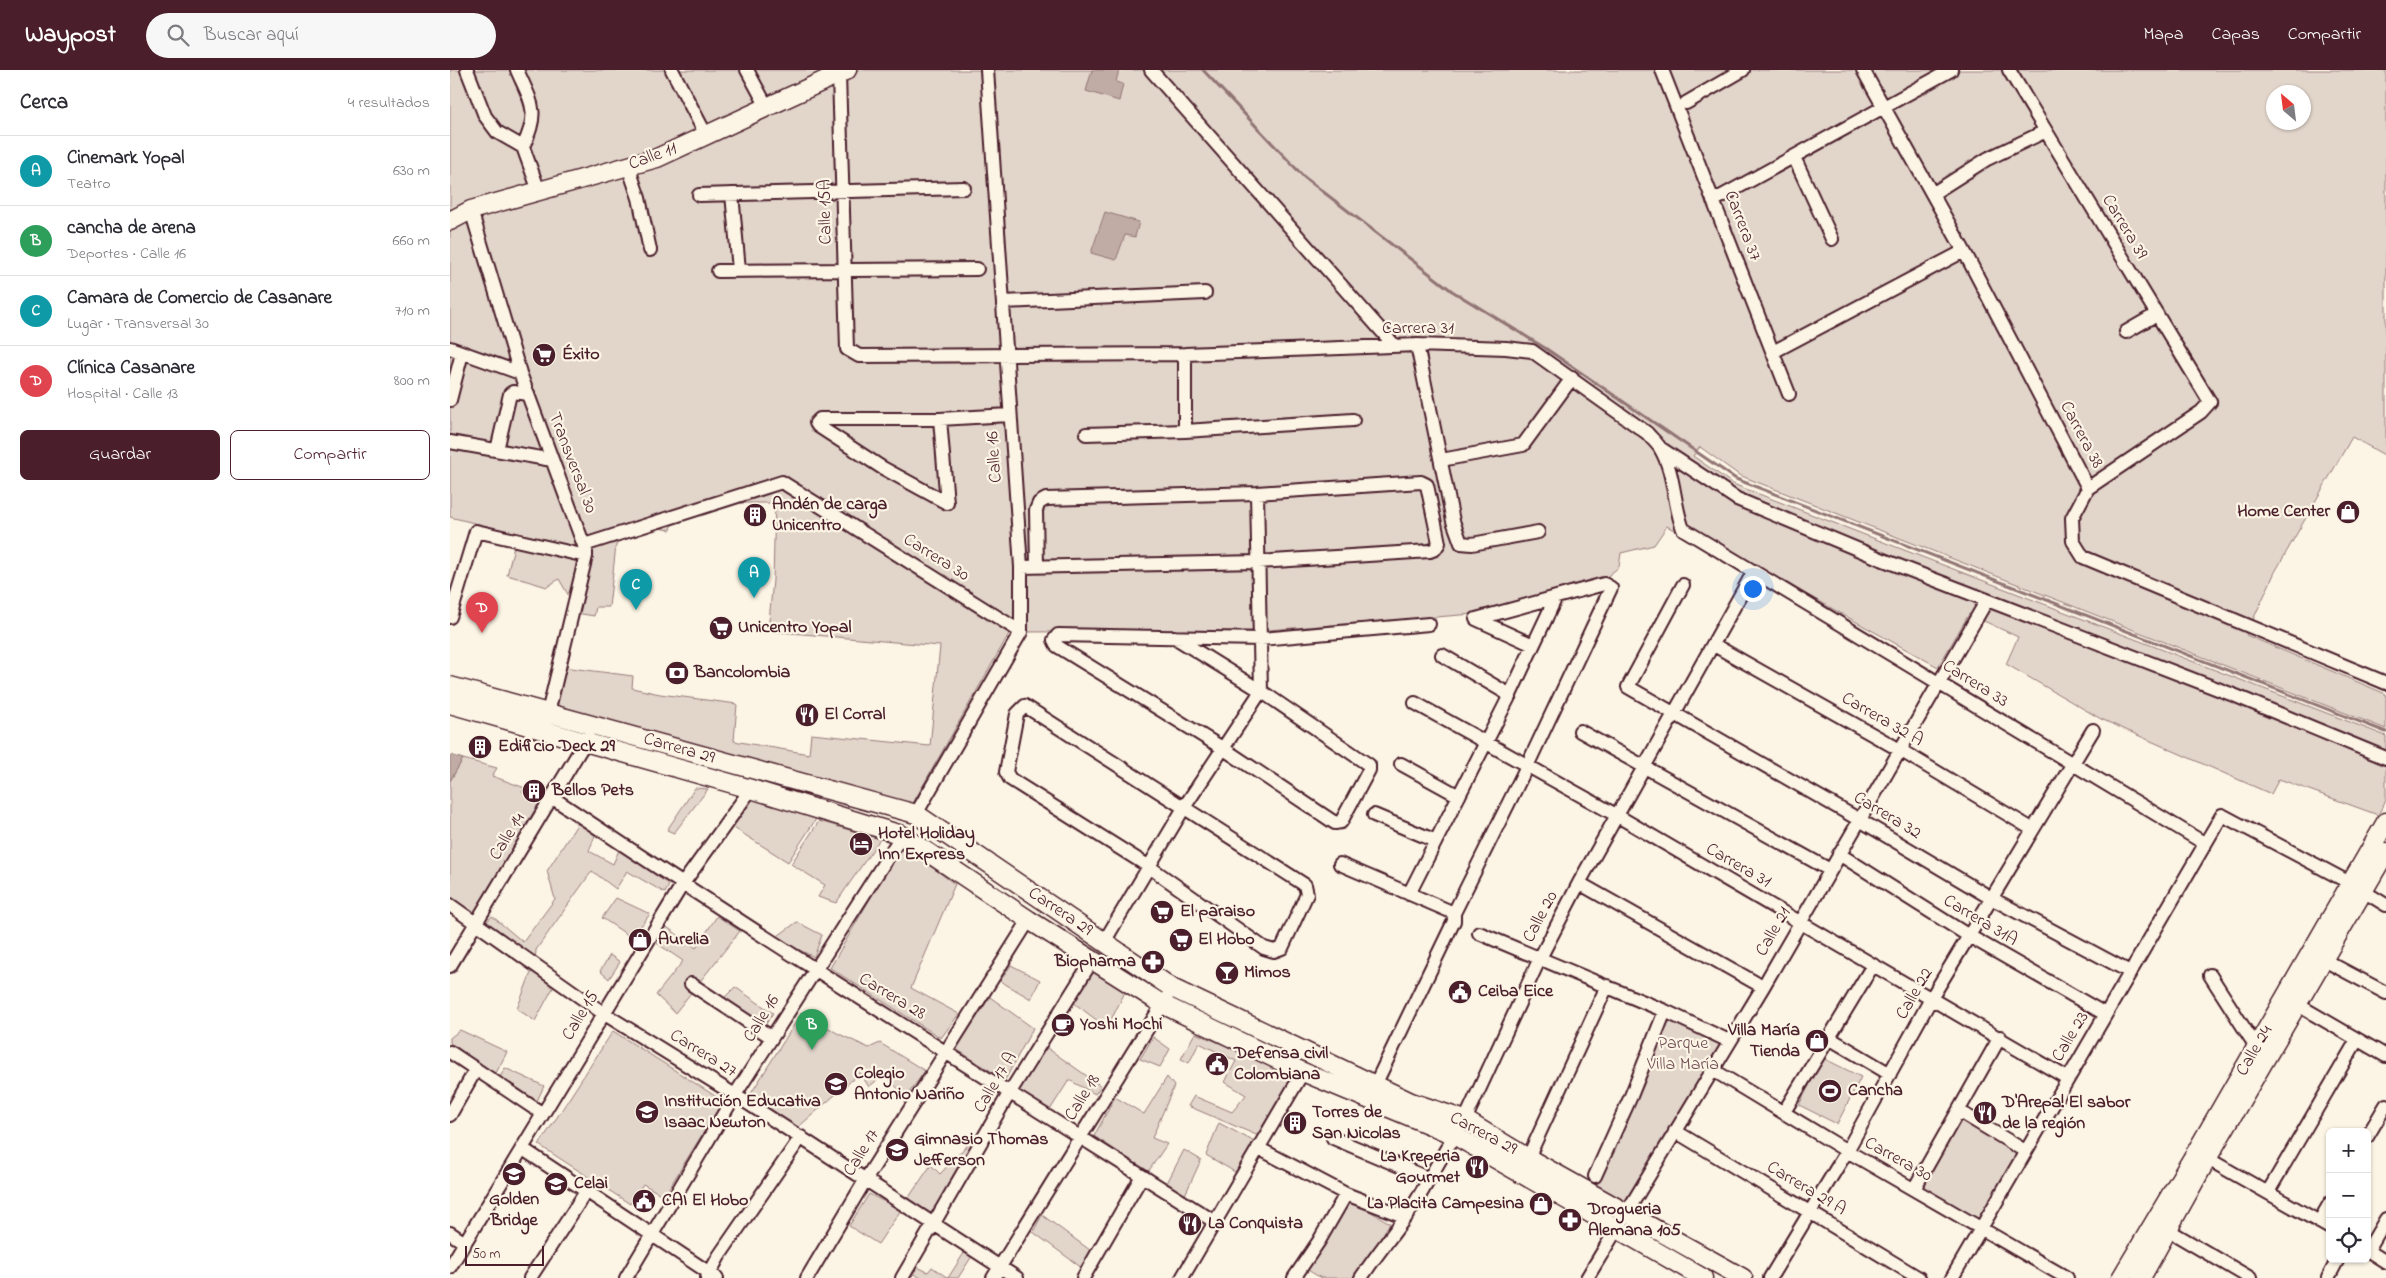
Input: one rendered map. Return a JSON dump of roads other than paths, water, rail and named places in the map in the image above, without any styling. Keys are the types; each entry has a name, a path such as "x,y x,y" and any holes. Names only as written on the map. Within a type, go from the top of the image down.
{"main road":[{"name":"Calle 11","path":"450,221 471,210 657,158 843,72"},
{"name":"Carrera 29","path":"450,686 916,814 1172,988 1411,1102 1465,1120 1528,1158 1743,1278"},
{"name":"Carrera 29","path":"450,704 751,789 902,835 1029,920 1162,1004 1303,1072 1454,1135 1616,1227 1695,1276"},
{"name":"Calle 24","path":"2261,1054 2298,1005 2324,960 2386,822"},
{"name":"Calle 24","path":"2121,1278 2202,1156 2357,887 2386,852"},
{"name":"Calle 24","path":"2141,1278 2168,1230 2202,1156"}],"street":[{"path":"467,70 485,116 497,132 523,147 539,191"},
{"path":"518,70 531,103 534,120 523,147"},
{"path":"672,70 706,135"},
{"path":"747,70 767,107"},
{"name":"Calle 16","path":"916,814 1021,632 1021,567 987,70"},
{"path":"1151,70 1394,346"},
{"name":"Carrera 37","path":"1662,70 1789,394"},
{"path":"1686,103 1727,74 1743,70"},
{"name":"Carrera 38","path":"1863,70 1964,251 2088,488 2072,518 2073,540 2083,557 2386,683"},
{"path":"1713,201 1952,70"},
{"name":"Carrera 39","path":"2009,70 2210,402 2201,412 2088,488"},
{"name":"Calle 15A","path":"843,72 844,270 847,349"},
{"path":"1932,194 1987,159 2046,131"},
{"path":"1794,157 1832,239"},
{"path":"628,166 638,198 650,250"},
{"path":"699,195 964,188"},
{"path":"732,194 739,270"},
{"name":"Transversal 30","path":"471,210 520,373 585,551"},
{"path":"1773,352 1964,251"},
{"path":"718,271 977,269"},
{"path":"1004,302 1205,293"},
{"path":"2126,332 2156,314"},
{"path":"1417,344 1453,521 1461,543 1472,544 1538,532"},
{"name":"Carrera 31","path":"847,349 859,356 1185,354 1417,344 1532,351 1647,433 1660,448 1672,482 1676,512 1683,529 1727,556"},
{"path":"450,400 456,350 520,373"},
{"path":"1185,354 1185,431"},
{"path":"1441,460 1523,445 1572,378"},
{"path":"497,450 510,394 514,392 528,394"},
{"path":"940,419 947,504 881,467 816,423 820,419 940,419 1010,415"},
{"path":"1086,434 1185,431 1353,420"},
{"path":"450,442 552,460"},
{"path":"1660,448 1737,499 1987,600 2236,696 2386,758"},
{"name":"Carrera 30","path":"585,551 782,482 1021,632"},
{"path":"1021,567 1258,562 1430,551 1435,550 1439,543 1428,484 1421,482 1257,493 1046,499 1039,503 1036,510 1037,566"},
{"path":"1104,942 1185,806 1261,691 1257,493"},
{"path":"450,617 476,531 585,551 549,712 543,730"},
{"name":"Carrera 33","path":"1727,556 1939,682 2070,765 2204,844"},
{"name":"Calle 20","path":"1361,1278 1406,1217 1430,1179 1454,1135 1465,1120 1540,958 1579,883 1754,571"},
{"path":"1375,1085 1454,921 1454,913 1528,764 1611,588 1604,584 1476,619 1533,645"},
{"name":"Carrera 32","path":"1683,585 1628,687 1858,818 1991,898 2130,972"},
{"path":"1409,894 1510,695 1556,597"},
{"name":"Calle 21","path":"1587,1278 1616,1227 1763,987 1858,818 1900,750 1987,600"},
{"path":"1174,637 1261,691 1368,765 1369,770 1341,822 1335,823 1224,749 1057,646 1054,640 1058,634 1261,639 1430,624"},
{"name":"Carrera 32 A","path":"1714,645 1900,750 2032,829"},
{"path":"1442,655 1510,695"},
{"name":"Carrera 31","path":"1415,702 1528,764 1873,965 1932,997 2067,1078"},
{"path":"1025,706 1185,806 1305,885 1308,894 1282,948 1274,951 1264,948 1148,866 1010,779 1006,772 1016,714 1025,706"},
{"name":"Calle 14","path":"450,966 553,798 594,726"},
{"name":"Calle 22","path":"1770,1278 1847,1151 1932,997 2070,765 2093,730"},
{"path":"1580,731 1830,870"},
{"path":"1401,764 1459,796"},
{"name":"Calle 15","path":"450,1267 682,884 751,789"},
{"name":"Carrera 28","path":"553,798 814,970 946,1050 1215,1222"},
{"path":"1374,815 1436,841"},
{"name":"Calle 23","path":"1952,1278 2222,815 2357,887"},
{"name":"Calle 16","path":"626,1278 735,1094 902,835"},
{"name":"Carrera 31A","path":"1839,854 1969,936 2105,1014"},
{"path":"1340,864 1454,913"},
{"path":"1579,883 1763,987"},
{"path":"2357,887 2386,905"},
{"name":"Carrera 27","path":"450,905 477,922 603,1013 735,1094 934,1224 996,1272 1017,1278"},
{"name":"Calle 17","path":"807,1278 866,1179 1029,920"},
{"path":"1479,933 1608,986 1729,1041"},
{"name":"Calle 17 A","path":"902,1278 1010,1092 1093,959"},
{"path":"2324,960 2386,993"},
{"path":"1784,1112 1873,965"},
{"path":"2210,975 2261,1054"},
{"path":"691,984 771,1037"},
{"path":"1528,1158 1608,986"},
{"name":"Calle 18","path":"996,1272 1172,988"},
{"path":"2298,1005 2386,1056"},
{"path":"1595,1176 1631,1096 1665,1011"},
{"path":"1914,1189 2000,1037"},
{"path":"1829,1038 1890,1074"},
{"path":"2268,1192 2357,1040"},
{"path":"450,1052 543,1114"},
{"path":"450,1115 476,1069"},
{"name":"Carrera 30","path":"1713,1070 1847,1151 2066,1278"},
{"path":"1182,1278 1303,1072"},
{"path":"2371,1132 2385,1110"},
{"path":"1958,1111 2025,1151"},
{"name":"Carrera 29 A","path":"1675,1131 1919,1278"},
{"path":"523,1149 652,1234 711,1277 719,1256 801,1138"},
{"path":"1333,1138 1430,1179"},
{"path":"1258,1148 1346,1194 1406,1217"},
{"path":"2202,1156 2324,1225"},
{"path":"1083,1278 1142,1176"},
{"path":"530,1278 586,1190"},
{"path":"1294,1278 1319,1241 1346,1194"},
{"path":"2371,1245 2386,1219"},
{"path":"2168,1230 2243,1276"},
{"path":"450,1234 465,1243"},
{"path":"2371,1252 2386,1262"},
{"path":"2328,1278 2336,1263"}],"waterway":[{"path":"1203,70 1304,177 1452,291 1545,348 1736,479 2386,732"}],"place":[{"name":"Éxito","path":"544,355"},
{"name":"Home Center","path":"2348,512"},
{"name":"Andén de carga Unicentro","path":"755,515"},
{"name":"Cinemark Yopal","path":"754,598"},
{"name":"Camara de Comercio de Casanare","path":"636,610"},
{"name":"Unicentro Yopal","path":"721,628"},
{"name":"Clínica Casanare","path":"482,633"},
{"name":"Bancolombia","path":"677,673"},
{"name":"El Corral","path":"807,715"},
{"name":"Edificio Deck 29","path":"480,747"},
{"name":"Bellos Pets","path":"534,791"},
{"name":"Hotel Holiday Inn Express","path":"861,844"},
{"name":"El paraiso","path":"1162,912"},
{"name":"Aurelia","path":"640,940"},
{"name":"El Hobo","path":"1181,940"},
{"name":"Biopharma","path":"1153,962"},
{"name":"Mimos","path":"1227,973"},
{"name":"Ceiba Eice","path":"1460,992"},
{"name":"Yoshi Mochi","path":"1063,1025"},
{"name":"Villa María Tienda","path":"1817,1041"},
{"name":"cancha de arena","path":"812,1050"},
{"name":"Defensa civil Colombiana","path":"1217,1064"},
{"name":"Colegio Antonio Nariño","path":"836,1084"},
{"name":"Cancha","path":"1830,1091"},
{"name":"Institución Educativa Isaac Newton","path":"647,1112"},
{"name":"D'Arepa! El sabor de la región","path":"1985,1113"},
{"name":"Torres de San Nicolas","path":"1295,1123"},
{"name":"Gimnasio Thomas Jefferson","path":"897,1150"},
{"name":"La Kreperia Gourmet","path":"1477,1167"},
{"name":"Golden Bridge","path":"514,1174"},
{"name":"Celai","path":"556,1184"},
{"name":"CAI El Hobo","path":"644,1201"},
{"name":"La Placita Campesina","path":"1541,1204"},
{"name":"Drogueria Alemana 105","path":"1570,1220"},
{"name":"La Conquista","path":"1190,1224"}],"park label":[{"name":"Parque Villa María","path":"1683,1054"}]}
